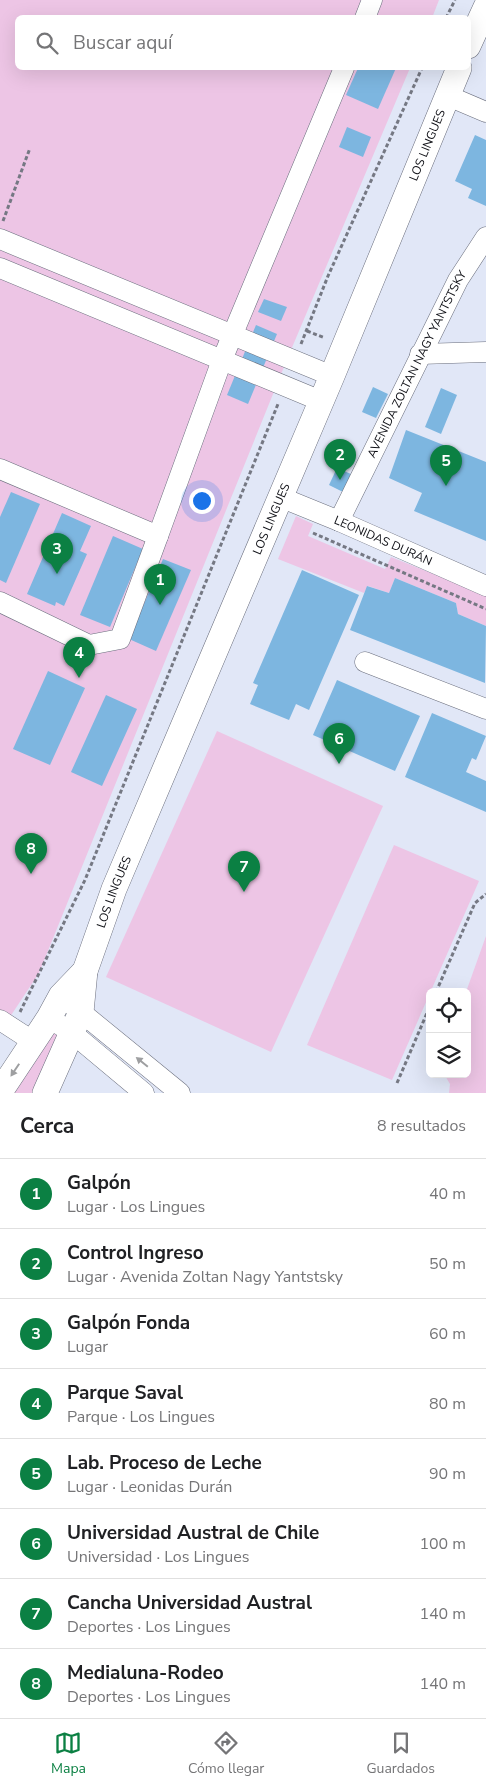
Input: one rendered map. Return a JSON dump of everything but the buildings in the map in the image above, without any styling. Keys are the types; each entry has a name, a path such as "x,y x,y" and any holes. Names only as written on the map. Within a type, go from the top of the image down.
{"main road":[{"path":"471,40 486,7"},
{"name":"LOS LINGUES","path":"45,1093 75,1033 85,971 114,888 332,376 458,70"},
{"name":"LOS LINGUES","path":"0,1092 34,1042 61,996 85,971"}],"street":[{"path":"365,15 372,0"},
{"path":"0,602 89,645 120,639 222,360 343,70"},
{"path":"446,96 486,112"},
{"path":"1,233 232,335 332,376"},
{"name":"AVENIDA ZOLTAN NAGY YANTSTSKY","path":"339,521 458,280 486,237"},
{"path":"0,268 321,401"},
{"path":"420,354 486,352"},
{"path":"0,469 158,536"},
{"name":"LEONIDAS DURÁN","path":"280,497 486,586"},
{"path":"365,662 486,709"},
{"path":"61,996 75,1033 144,1093"},
{"path":"49,1018 180,1093"},
{"path":"7,1024 34,1042"}],"path":[{"path":"448,15 455,0"},
{"path":"294,360 328,276 421,70"},
{"path":"1,233 30,148"},
{"path":"7,1024 85,880 285,386"},
{"path":"307,531 486,609"},
{"path":"438,988 475,903 486,894"},
{"path":"397,1082 426,1015"}],"shaded area":[{"path":"0,0 439,0 433,15 15,15 15,70 409,70 288,357 39,973 0,1032"},
{"path":"296,516 313,524 308,536 385,569 391,557 486,595 486,626 458,614 456,603 395,578 389,593 368,586 364,593 278,559"},
{"path":"217,731 383,806 271,1052 106,977"},
{"path":"394,845 479,881 432,988 426,988 426,1002 392,1080 307,1045"},
{"path":"486,936 486,1093 449,1093 450,1084 446,1078 471,1078 471,988 467,988"},
{"path":"51,1028 58,1034 35,1093 8,1093"}],"place":[{"name":"Control Ingreso","path":"340,480"},
{"name":"Lab. Proceso de Leche","path":"446,486"},
{"name":"Galpón Fonda","path":"57,574"},
{"name":"Galpón","path":"160,605"},
{"name":"Parque Saval","path":"79,678"},
{"name":"Universidad Austral de Chile","path":"339,764"},
{"name":"Medialuna-Rodeo","path":"31,874"},
{"name":"Cancha Universidad Austral","path":"244,892"}]}
